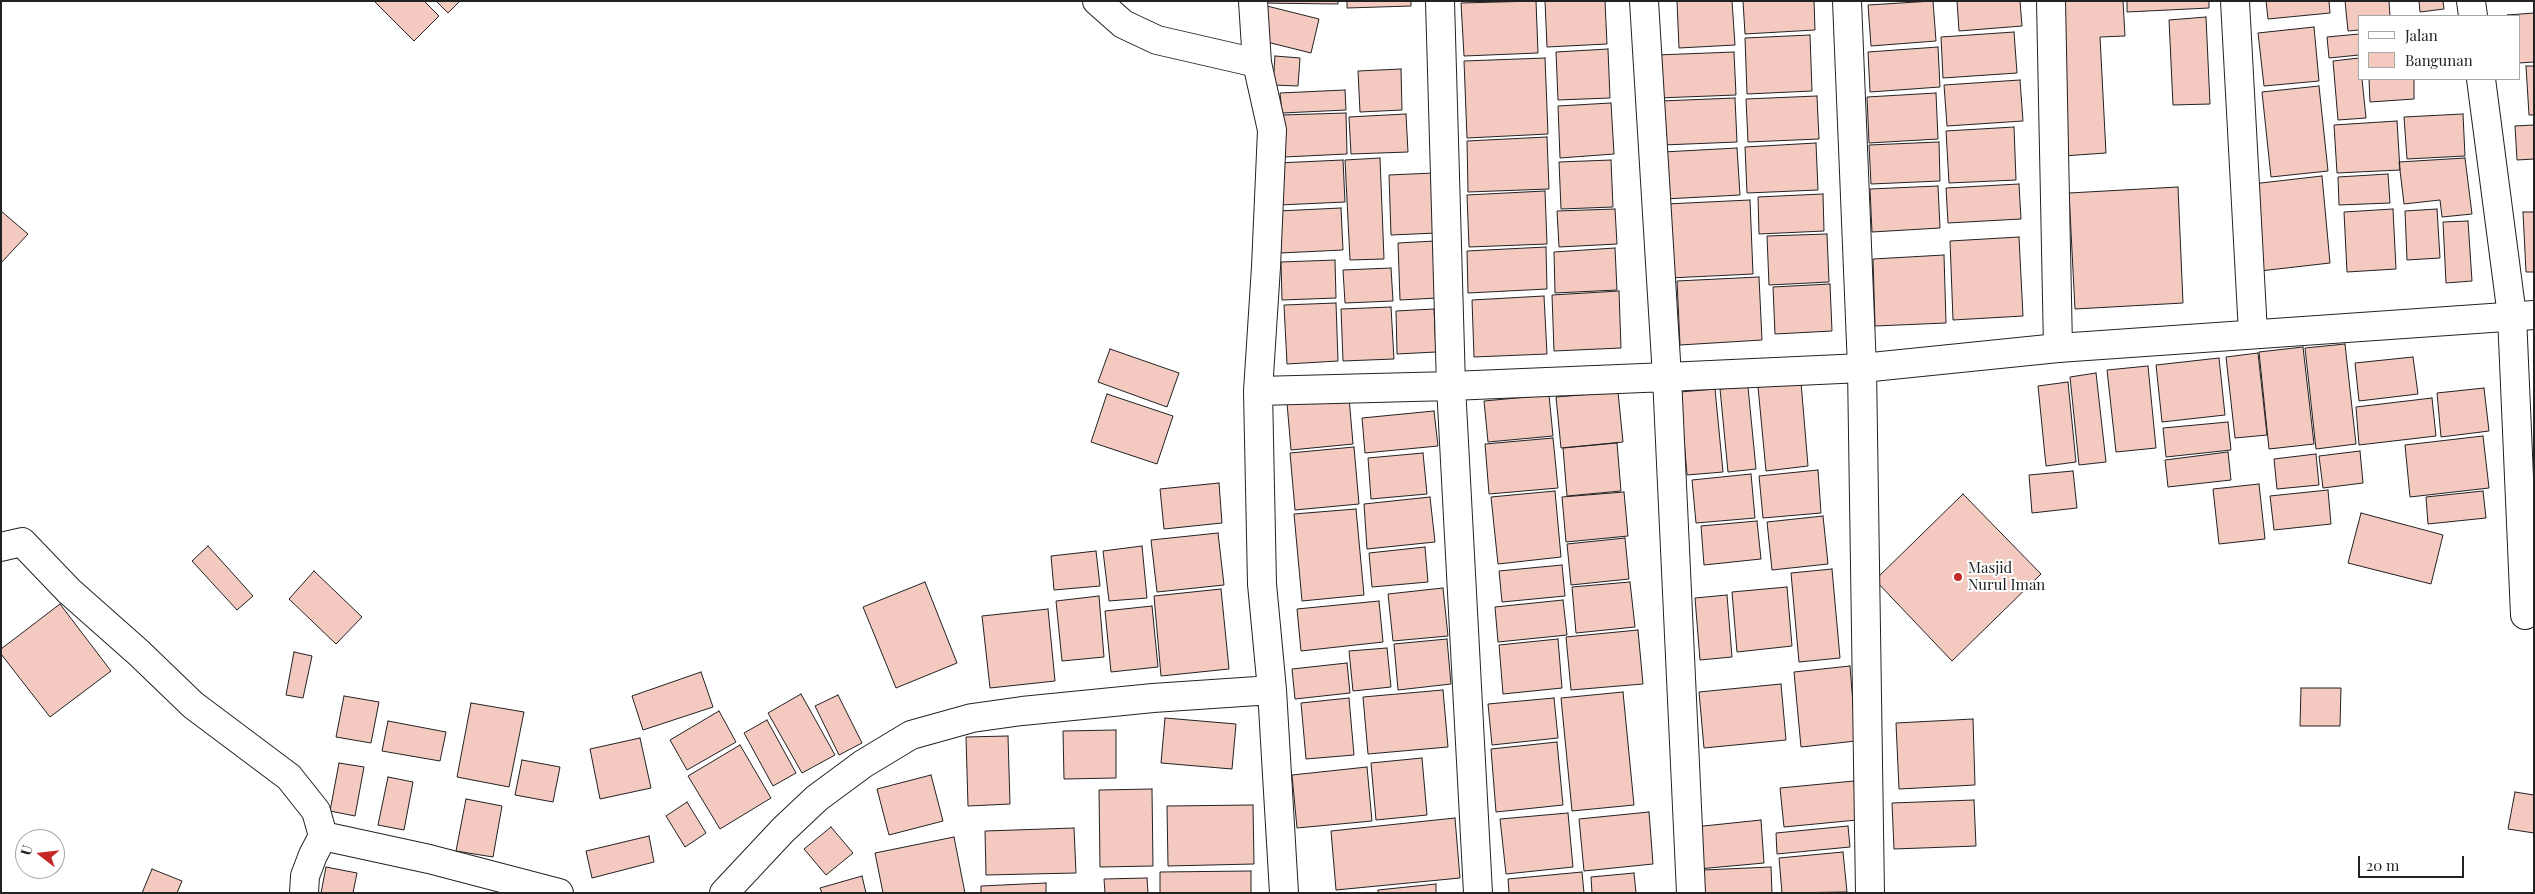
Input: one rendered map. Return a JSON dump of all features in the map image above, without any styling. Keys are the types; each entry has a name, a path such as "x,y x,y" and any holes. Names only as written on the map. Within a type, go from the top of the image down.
{"street":[{"path":"1097,1 1123,24 1157,40 1257,63"},
{"path":"1253,1 1257,63 1272,130 1258,391 1262,584 1272,690 1284,893"},
{"path":"1440,1 1451,386 1478,893"},
{"path":"1644,1 1667,377 1691,893"},
{"path":"1847,1 1862,368 1870,893"},
{"path":"2050,1 2058,348"},
{"path":"2235,1 2253,333"},
{"path":"2471,1 2473,15"},
{"path":"2481,80 2523,316 2525,615"},
{"path":"1258,391 1451,386 1862,368 2058,348 2253,333 2523,316"},
{"path":"1,547 22,542 69,592 139,653 193,705 289,777 316,811 323,836 308,869 304,893"},
{"path":"724,893 783,830 817,798 863,764 911,735 972,718 1153,698 1272,690"},
{"path":"323,836 429,859 559,893"}],"building":[{"path":"374,1 424,1 439,16 414,41"},
{"path":"436,1 460,1 448,13"},
{"path":"1259,1 1338,1 1338,4 1259,3"},
{"path":"1347,1 1411,1 1411,6 1347,8"},
{"path":"1536,1 1538,53 1464,56 1461,3"},
{"path":"1545,1 1605,1 1607,44 1547,47"},
{"path":"1677,1 1732,1 1735,45 1679,48"},
{"path":"1743,1 1814,1 1815,30 1745,34"},
{"path":"1933,1 1936,41 1871,46 1868,5"},
{"path":"1957,1 2020,1 2022,26 1959,31"},
{"path":"2055,1 2123,1 2125,36 2100,37 2106,153 2063,156"},
{"path":"2127,1 2209,1 2209,8 2127,12"},
{"path":"2266,1 2329,1 2330,13 2268,19"},
{"path":"2345,1 2389,1 2390,15 2358,15 2358,30 2348,31"},
{"path":"2419,1 2443,1 2444,9 2420,12"},
{"path":"1267,6 1319,19 1311,53 1259,40"},
{"path":"2534,13 2534,62 2520,63 2520,15 2507,15"},
{"path":"2206,17 2210,104 2173,105 2169,20"},
{"path":"2314,27 2319,81 2264,86 2258,33"},
{"path":"2014,32 2017,73 1943,78 1941,37"},
{"path":"2358,34 2358,55 2329,58 2327,37"},
{"path":"1810,35 1812,91 1747,94 1745,38"},
{"path":"1938,47 1940,87 1870,92 1868,52"},
{"path":"1608,49 1610,98 1558,100 1556,52"},
{"path":"1734,52 1736,95 1658,98 1656,55"},
{"path":"1275,56 1300,58 1298,86 1273,85"},
{"path":"1545,58 1548,134 1467,138 1464,61"},
{"path":"2358,58 2358,80 2362,80 2366,118 2338,120 2333,61"},
{"path":"2526,66 2534,66 2534,115 2529,115"},
{"path":"1401,69 1402,110 1360,112 1358,71"},
{"path":"2020,80 2023,121 1947,126 1944,85"},
{"path":"2369,80 2414,80 2414,99 2370,102"},
{"path":"2319,86 2328,171 2271,177 2262,92"},
{"path":"1345,90 1346,110 1282,113 1280,93"},
{"path":"1936,93 1938,139 1869,143 1867,97"},
{"path":"1817,96 1819,139 1748,142 1746,99"},
{"path":"1735,98 1737,142 1663,145 1661,101"},
{"path":"1611,103 1614,154 1560,158 1558,106"},
{"path":"1346,113 1347,154 1284,157 1282,115"},
{"path":"1406,114 1408,152 1351,154 1349,117"},
{"path":"2463,114 2465,156 2407,159 2404,117"},
{"path":"2397,121 2400,170 2337,173 2334,125"},
{"path":"2534,125 2534,159 2517,160 2515,126"},
{"path":"2014,127 2016,180 1949,183 1946,131"},
{"path":"1547,137 1549,189 1468,192 1467,141"},
{"path":"1939,142 1940,181 1871,184 1869,145"},
{"path":"1816,143 1818,190 1747,193 1745,147"},
{"path":"1737,148 1740,195 1665,199 1663,152"},
{"path":"1380,158 1384,259 1350,260 1345,160"},
{"path":"2465,158 2472,214 2442,217 2440,200 2404,204 2399,162"},
{"path":"1343,160 1345,202 1279,205 1277,163"},
{"path":"1611,160 1613,207 1561,209 1559,162"},
{"path":"1434,173 1437,233 1391,235 1389,175"},
{"path":"2388,174 2390,203 2339,205 2338,177"},
{"path":"2322,176 2330,263 2260,271 2252,184"},
{"path":"2019,184 2021,219 1948,223 1946,188"},
{"path":"1938,186 1940,228 1872,232 1870,189"},
{"path":"2178,187 2183,303 2075,309 2069,193"},
{"path":"1545,191 1547,244 1469,247 1467,195"},
{"path":"1823,194 1824,231 1759,234 1758,197"},
{"path":"1750,200 1753,274 1669,278 1666,204"},
{"path":"1341,208 1343,250 1280,253 1278,211"},
{"path":"1615,209 1617,244 1559,247 1557,211"},
{"path":"2393,209 2396,269 2347,272 2344,212"},
{"path":"2437,209 2440,258 2407,260 2405,211"},
{"path":"1,211 28,234 1,263"},
{"path":"2523,212 2534,212 2534,272 2526,272"},
{"path":"2468,221 2472,281 2446,283 2443,222"},
{"path":"1827,234 1829,282 1769,285 1767,236"},
{"path":"2019,237 2023,316 1953,320 1950,241"},
{"path":"1435,241 1437,298 1400,300 1398,243"},
{"path":"1546,247 1547,289 1468,293 1467,251"},
{"path":"1615,248 1617,290 1555,293 1554,252"},
{"path":"1944,255 1946,323 1875,326 1873,259"},
{"path":"1335,260 1336,298 1282,300 1281,262"},
{"path":"1391,268 1393,301 1345,303 1343,270"},
{"path":"1759,277 1762,340 1680,345 1677,281"},
{"path":"1830,284 1832,331 1775,334 1773,287"},
{"path":"1619,291 1621,348 1554,351 1552,295"},
{"path":"1544,296 1547,354 1474,357 1472,300"},
{"path":"1336,303 1338,361 1287,364 1284,305"},
{"path":"1391,307 1394,359 1343,361 1341,309"},
{"path":"1434,309 1436,352 1397,354 1396,311"},
{"path":"2345,344 2356,444 2316,449 2305,348"},
{"path":"2303,347 2314,444 2269,449 2259,352"},
{"path":"1110,349 1179,373 1167,407 1098,382"},
{"path":"2258,353 2267,435 2235,438 2226,357"},
{"path":"2413,357 2418,394 2359,401 2355,363"},
{"path":"2219,358 2225,415 2162,422 2156,365"},
{"path":"2148,366 2156,448 2116,452 2107,370"},
{"path":"2096,373 2106,462 2079,465 2070,377"},
{"path":"1801,382 1808,466 1766,471 1758,387"},
{"path":"2068,382 2076,462 2046,466 2038,386"},
{"path":"1748,387 1756,469 1728,472 1720,389"},
{"path":"2484,388 2489,431 2441,437 2437,393"},
{"path":"1715,389 1723,472 1687,475 1680,392"},
{"path":"1618,392 1623,442 1561,448 1556,397"},
{"path":"1107,394 1173,416 1157,464 1091,442"},
{"path":"1549,395 1553,436 1488,442 1484,401"},
{"path":"1349,397 1353,444 1291,450 1287,403"},
{"path":"2432,398 2436,436 2359,445 2356,407"},
{"path":"1434,411 1438,446 1365,453 1362,418"},
{"path":"2228,422 2231,450 2166,457 2163,428"},
{"path":"2483,436 2489,488 2410,497 2405,445"},
{"path":"1553,438 1558,488 1489,494 1485,444"},
{"path":"1617,443 1621,491 1567,496 1563,448"},
{"path":"1354,447 1359,504 1295,510 1290,453"},
{"path":"2360,451 2363,483 2323,488 2319,456"},
{"path":"2228,452 2231,480 2168,487 2165,460"},
{"path":"1423,453 1427,494 1371,499 1368,458"},
{"path":"2316,454 2319,485 2277,489 2274,459"},
{"path":"1818,470 1821,513 1763,518 1759,476"},
{"path":"2073,471 2077,508 2032,513 2029,475"},
{"path":"1751,474 1755,518 1696,523 1692,480"},
{"path":"1219,483 1222,523 1164,529 1160,489"},
{"path":"2259,484 2265,539 2219,544 2213,489"},
{"path":"2328,490 2331,524 2274,530 2270,496"},
{"path":"1555,491 1561,557 1498,564 1491,497"},
{"path":"2483,491 2486,518 2428,524 2426,497"},
{"path":"1624,492 1628,536 1566,542 1562,497"},
{"name":"Masjid Nurul Iman","path":"1963,494 2041,574 1952,661 1875,580"},
{"path":"1430,497 1435,542 1367,549 1364,504"},
{"path":"1356,509 1364,595 1302,601 1294,514"},
{"path":"2361,513 2443,535 2431,584 2348,563"},
{"path":"1823,516 1828,564 1772,570 1767,522"},
{"path":"1757,521 1761,559 1704,565 1701,526"},
{"path":"1218,533 1224,585 1157,592 1151,540"},
{"path":"1625,538 1629,579 1571,585 1567,544"},
{"path":"208,546 253,596 237,610 192,561"},
{"path":"1142,546 1147,598 1109,601 1103,551"},
{"path":"1425,547 1428,582 1372,587 1369,553"},
{"path":"1096,551 1100,586 1054,590 1051,556"},
{"path":"1562,565 1565,596 1502,602 1499,571"},
{"path":"1832,569 1840,658 1799,662 1791,573"},
{"path":"314,571 362,617 336,644 289,599"},
{"path":"925,582 957,663 896,688 863,607"},
{"path":"1630,582 1635,627 1576,633 1572,587"},
{"path":"1787,587 1792,646 1737,652 1732,592"},
{"path":"1443,588 1448,636 1393,641 1388,594"},
{"path":"1221,589 1229,669 1161,676 1154,596"},
{"path":"1727,595 1732,657 1700,660 1695,598"},
{"path":"1099,596 1104,657 1062,661 1056,601"},
{"path":"1563,600 1567,635 1498,642 1495,607"},
{"path":"1379,601 1383,642 1301,651 1297,609"},
{"path":"60,604 111,671 50,717 1,654 1,649"},
{"path":"1152,606 1158,667 1111,672 1105,611"},
{"path":"1048,609 1055,681 990,688 982,616"},
{"path":"1638,630 1643,684 1571,690 1566,637"},
{"path":"1447,639 1451,684 1398,690 1394,644"},
{"path":"1558,639 1562,688 1503,694 1499,645"},
{"path":"1387,648 1391,687 1353,691 1349,651"},
{"path":"294,652 312,656 303,698 286,695"},
{"path":"1347,663 1350,693 1295,699 1292,669"},
{"path":"1850,666 1856,741 1801,747 1794,672"},
{"path":"701,672 713,707 643,730 632,696"},
{"path":"1781,684 1786,740 1704,748 1699,692"},
{"path":"2301,688 2341,688 2340,726 2300,726"},
{"path":"1443,690 1448,747 1368,754 1363,697"},
{"path":"1623,692 1634,805 1572,811 1561,698"},
{"path":"801,694 835,755 802,773 768,713"},
{"path":"838,695 862,743 839,755 815,706"},
{"path":"344,696 379,702 371,743 336,737"},
{"path":"1349,698 1354,755 1306,759 1301,703"},
{"path":"1554,698 1558,738 1492,745 1488,704"},
{"path":"471,703 524,712 509,787 457,777"},
{"path":"719,711 736,742 687,770 670,740"},
{"path":"1165,718 1236,724 1232,769 1161,763"},
{"path":"1973,719 1975,785 1899,789 1896,723"},
{"path":"767,720 796,773 773,786 744,733"},
{"path":"388,721 446,732 440,761 382,751"},
{"path":"1116,730 1116,778 1064,779 1063,731"},
{"path":"1008,736 1010,804 968,806 966,737"},
{"path":"640,738 651,788 600,799 590,749"},
{"path":"1557,742 1563,805 1496,812 1491,749"},
{"path":"740,745 771,798 720,829 688,776"},
{"path":"1422,758 1427,815 1376,820 1371,763"},
{"path":"522,760 560,767 553,802 515,795"},
{"path":"339,763 364,767 355,816 330,811"},
{"path":"1367,767 1372,821 1297,828 1292,775"},
{"path":"931,775 943,821 889,835 877,789"},
{"path":"388,777 413,782 404,830 378,825"},
{"path":"1854,781 1857,820 1784,827 1780,788"},
{"path":"1152,789 1153,866 1100,867 1099,790"},
{"path":"2515,792 2534,795 2534,833 2508,829"},
{"path":"466,799 502,806 493,857 456,851"},
{"path":"1974,800 1976,846 1894,849 1892,803"},
{"path":"687,802 706,833 685,847 666,816"},
{"path":"1253,805 1254,864 1168,866 1167,806"},
{"path":"1649,812 1653,864 1584,871 1579,819"},
{"path":"1568,813 1573,867 1506,874 1500,819"},
{"path":"1455,818 1460,878 1336,890 1331,831"},
{"path":"1761,820 1764,863 1698,869 1694,827"},
{"path":"1848,826 1850,847 1777,854 1776,833"},
{"path":"831,827 853,853 826,875 804,849"},
{"path":"1074,828 1076,873 986,875 985,831"},
{"path":"649,836 654,862 592,878 586,851"},
{"path":"954,837 965,893 883,893 875,853"},
{"path":"1843,852 1847,892 1782,893 1779,858"},
{"path":"326,867 357,873 353,893 321,893"},
{"path":"1771,867 1772,893 1704,893 1703,870"},
{"path":"152,869 182,881 177,893 142,893"},
{"path":"1251,871 1251,893 1160,893 1160,872"},
{"path":"1582,872 1584,893 1509,893 1508,879"},
{"path":"1634,873 1636,893 1592,893 1591,877"},
{"path":"862,876 866,893 822,893 820,888"},
{"path":"1147,878 1148,893 1105,893 1104,879"},
{"path":"1046,883 1046,893 981,893 981,886"},
{"path":"1436,884 1436,893 1378,893 1378,890"}],"place":[{"name":"Masjid Nurul Iman","path":"1958,577"}]}
